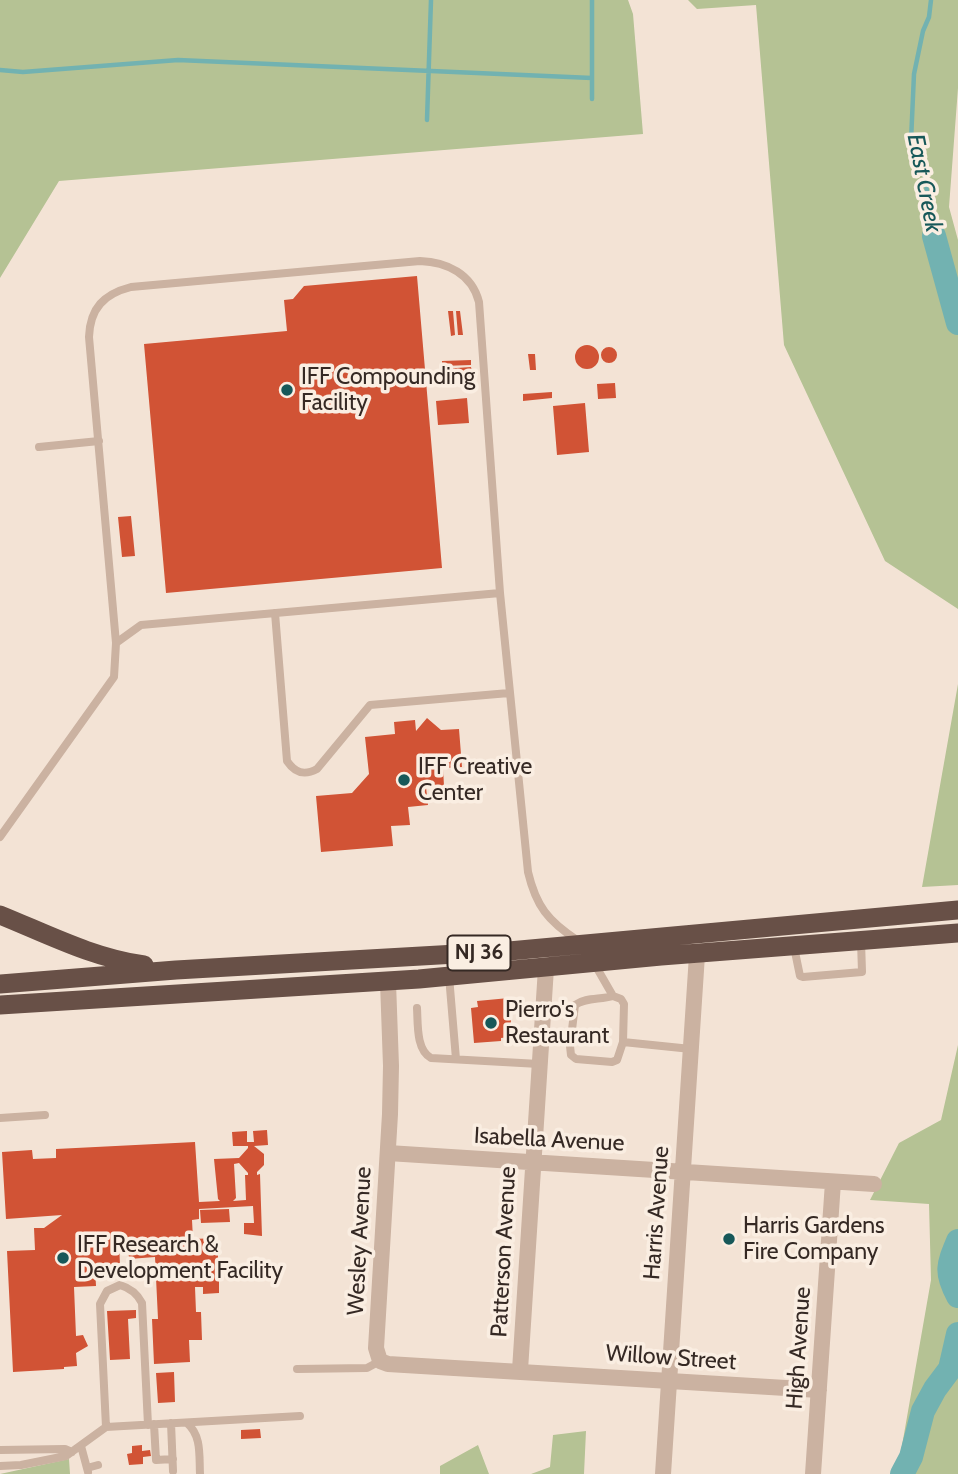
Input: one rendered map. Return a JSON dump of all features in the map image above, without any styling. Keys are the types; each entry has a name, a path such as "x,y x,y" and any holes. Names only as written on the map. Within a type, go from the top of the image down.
{"highway":[{"name":"NJ 36","path":"0,984 176,970 509,951 958,910"},
{"path":"0,915 120,962 176,970"},
{"name":"NJ 36","path":"0,1005 388,982 958,933"}],"street":[{"name":"Harris Avenue","path":"663,1474 697,955"},
{"name":"Patterson Avenue","path":"520,1370 545,968"},
{"name":"Wesley Avenue","path":"380,1361 376,1348 391,1066 388,982"},
{"name":"Isabella Avenue","path":"388,1153 874,1184"},
{"name":"High Avenue","path":"813,1474 833,1182"},
{"path":"380,1361 388,1364 520,1370"},
{"name":"Willow Street","path":"520,1370 819,1390"}],"lane":[{"path":"0,837 114,677 116,643 89,326 96,306 116,291 131,287 435,261 461,274 471,284 479,302 499,593 528,872 534,897 546,914 563,931 583,944"},
{"path":"39,447 99,440"},
{"path":"116,643 141,625 499,593"},
{"path":"275,613 288,761 299,772 309,774 317,769 370,705 509,693"},
{"path":"794,947 800,976 862,972 861,941"},
{"path":"594,963 613,996"},
{"path":"449,976 456,1059"},
{"path":"613,996 621,999 624,1004 622,1042 617,1060 612,1062 576,1059 571,1055 570,1046 575,1005 587,999 600,1000 613,996"},
{"path":"416,1008 424,1055 430,1058 539,1064"},
{"path":"622,1042 691,1049"},
{"path":"0,1118 45,1115"},
{"path":"106,1427 100,1304 107,1291 120,1285 132,1290 142,1303 156,1460 173,1460"},
{"path":"298,1369 367,1368 380,1361"},
{"path":"0,1466 21,1465 66,1456 106,1427 300,1416"},
{"path":"172,1423 173,1471"},
{"path":"187,1423 198,1439 200,1474"},
{"path":"80,1446 87,1470 98,1465"},
{"path":"0,1450 72,1452"}],"green space":[{"path":"0,0 628,0 633,14 643,134 59,181 0,278"},
{"path":"688,0 958,0 958,88 949,207 958,240 958,609 885,561 784,345 756,5 697,9"},
{"path":"958,684 958,885 922,887"},
{"path":"958,1045 958,1474 897,1474 931,1280 929,1204 870,1200 899,1143 941,1120"},
{"path":"586,1431 584,1474 531,1474 550,1467 553,1435"},
{"path":"478,1445 489,1474 440,1474 440,1466"},
{"path":"69,1459 70,1474 0,1474"}],"building":[{"name":"IFF Compounding Facility","path":"417,276 442,568 166,593 144,344 287,331 284,300 293,299 304,286"},
{"path":"448,311 453,311 455,335 451,336"},
{"path":"456,311 460,311 463,335 458,335"},
{"path":"587,345 596,348 599,357 596,366 587,369 578,366 575,357 578,348"},
{"path":"606,347 612,347 617,355 615,361 606,363 601,358 601,352"},
{"path":"528,354 535,354 536,370 530,370"},
{"path":"471,360 471,365 442,366 442,361"},
{"path":"471,367 472,372 443,374 442,369"},
{"path":"615,383 616,398 598,399 597,384"},
{"path":"552,392 552,398 523,401 523,394"},
{"path":"467,398 469,423 438,425 436,401"},
{"path":"585,403 589,452 557,455 553,406"},
{"path":"131,516 135,556 122,557 118,517"},
{"name":"IFF Creative Center","path":"427,718 441,730 459,729 462,767 443,768 444,786 426,787 428,805 408,807 410,825 391,826 393,846 321,852 316,796 352,793 369,774 365,737 395,734 394,722 415,720 416,731"},
{"name":"Pierro's Restaurant","path":"509,998 509,1001 512,1001 510,1037 501,1038 501,1041 474,1043 471,1008 478,1007 477,1001"},
{"name":"IFF Research & Development Facility","path":"267,1130 268,1145 254,1146 264,1154 264,1165 257,1172 257,1175 260,1174 262,1236 244,1234 244,1223 254,1223 253,1206 199,1209 199,1219 192,1220 193,1239 217,1238 219,1293 203,1294 203,1287 195,1287 196,1312 201,1312 202,1340 189,1340 190,1362 154,1364 152,1319 158,1319 155,1257 129,1259 128,1243 119,1243 120,1265 95,1267 96,1286 74,1287 76,1336 83,1335 88,1346 76,1353 77,1366 13,1372 7,1251 35,1250 34,1228 44,1228 62,1215 6,1219 2,1152 32,1150 33,1159 56,1158 56,1149 195,1142 199,1202 220,1201 214,1159 239,1158 248,1146 233,1146 232,1132 247,1131 247,1142 254,1142 253,1131","holes":["239,1163 248,1173 245,1175 246,1200 233,1201 236,1198 234,1164"]},
{"path":"229,1209 230,1222 201,1223 200,1210"},
{"path":"136,1310 136,1318 128,1319 130,1359 110,1360 107,1311"},
{"path":"174,1372 175,1402 158,1403 156,1373"},
{"path":"260,1429 261,1438 241,1439 241,1430"},
{"path":"142,1445 142,1451 150,1450 151,1456 143,1457 143,1464 129,1465 127,1454 132,1453 132,1446"}],"waterway":[{"path":"427,120 431,0"},
{"path":"592,0 592,99"},
{"name":"East Creek","path":"931,0 914,74 911,141 924,172 934,236"},
{"path":"0,70 23,72 178,60 592,78"},
{"name":"East Creek","path":"934,236 958,323"},
{"name":"East Creek","path":"958,1241 949,1268 958,1296"},
{"name":"East Creek","path":"902,1474 911,1457 923,1411 950,1369 958,1334"}],"place":[{"name":"IFF Compounding Facility","path":"287,390"},
{"name":"IFF Creative Center","path":"404,780"},
{"name":"Pierro's Restaurant","path":"491,1023"},
{"name":"Harris Gardens Fire Company","path":"729,1239"},
{"name":"IFF Research & Development Facility","path":"63,1258"}]}
